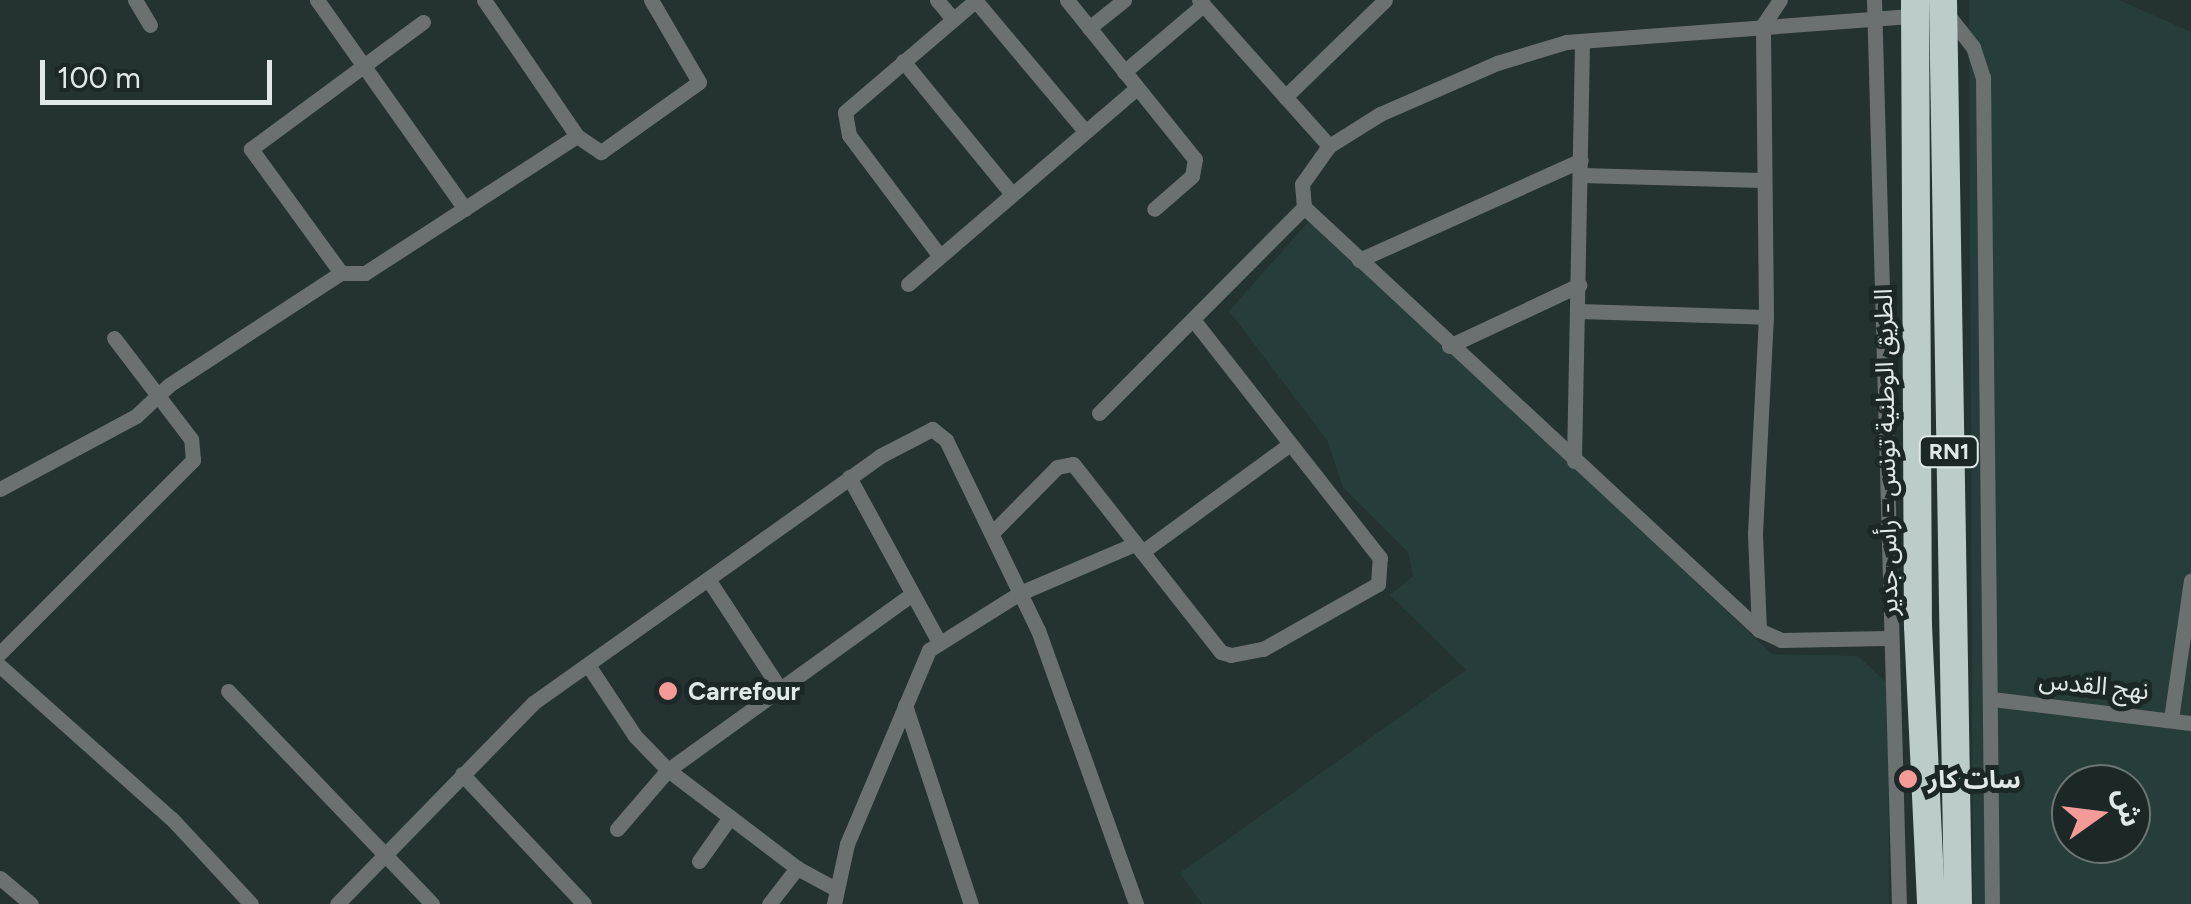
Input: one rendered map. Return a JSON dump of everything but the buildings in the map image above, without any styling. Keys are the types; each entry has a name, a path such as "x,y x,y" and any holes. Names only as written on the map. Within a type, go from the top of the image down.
{"highway":[{"name":"RN1","path":"1943,4 1958,904"},
{"name":"الطريق الوطنية تونس - رأس جدير","path":"1914,8 1918,626 1932,904"}],"street":[{"path":"135,0 150,25"},
{"path":"317,0 465,209"},
{"path":"484,0 577,136 597,151 611,149 698,86 697,70 650,0"},
{"path":"937,0 953,19"},
{"path":"940,255 854,142 844,119 848,105 976,0 1084,131"},
{"path":"1067,0 1196,163 1192,176 1154,209"},
{"path":"1089,28 1124,0"},
{"path":"1286,97 1385,0"},
{"path":"1874,0 1887,638 1899,904"},
{"path":"1759,630 1755,533 1766,317 1761,180 1763,26 1778,1"},
{"path":"1124,72 1201,3 1329,146"},
{"path":"1943,4 1972,47 1983,77 1992,904"},
{"path":"1887,638 1781,640 1759,630 1304,207 1302,184 1329,146 1432,90 1518,55 1582,41 1874,18 1914,8"},
{"path":"341,273 251,149 363,62 422,22"},
{"path":"1574,461 1582,41"},
{"path":"904,61 1012,194"},
{"path":"908,284 1136,88"},
{"path":"0,489 136,416 155,396 341,273 365,272 577,136"},
{"path":"1359,260 1581,168 1761,180"},
{"path":"1100,414 1195,322 1304,207"},
{"path":"1450,346 1580,285"},
{"path":"1579,311 1766,317"},
{"path":"993,532 1065,462 1221,652 1231,655 1254,653 1366,594 1380,578 1380,558 1195,322"},
{"path":"0,653 193,460 190,438 114,338"},
{"path":"337,904 523,712 849,477 920,432 936,430 993,532 1051,660 1136,904"},
{"path":"588,665 636,736 668,770 834,896 905,705 938,640 1020,594 1138,548 1290,444"},
{"path":"849,477 938,640"},
{"path":"708,579 780,689"},
{"path":"2171,719 2191,580"},
{"path":"617,829 668,770 911,596"},
{"path":"0,666 172,819 251,904"},
{"path":"228,691 432,904"},
{"name":"نهج القدس","path":"1992,699 2191,722"},
{"path":"905,705 971,904"},
{"path":"462,774 584,904"},
{"path":"699,860 730,817"},
{"path":"768,904 797,868"},
{"path":"3,884 31,904"}],"shaded area":[{"path":"1969,0 2119,0 2191,32 2191,904 1973,904"},
{"path":"1311,219 1772,654 1858,656 1888,684 1889,904 1202,904 1180,873 1466,670 1390,595 1413,576 1408,552 1343,487 1327,440 1229,311"}],"place":[{"name":"Carrefour","path":"668,691"},
{"name":"سات كار","path":"1908,779"}]}
